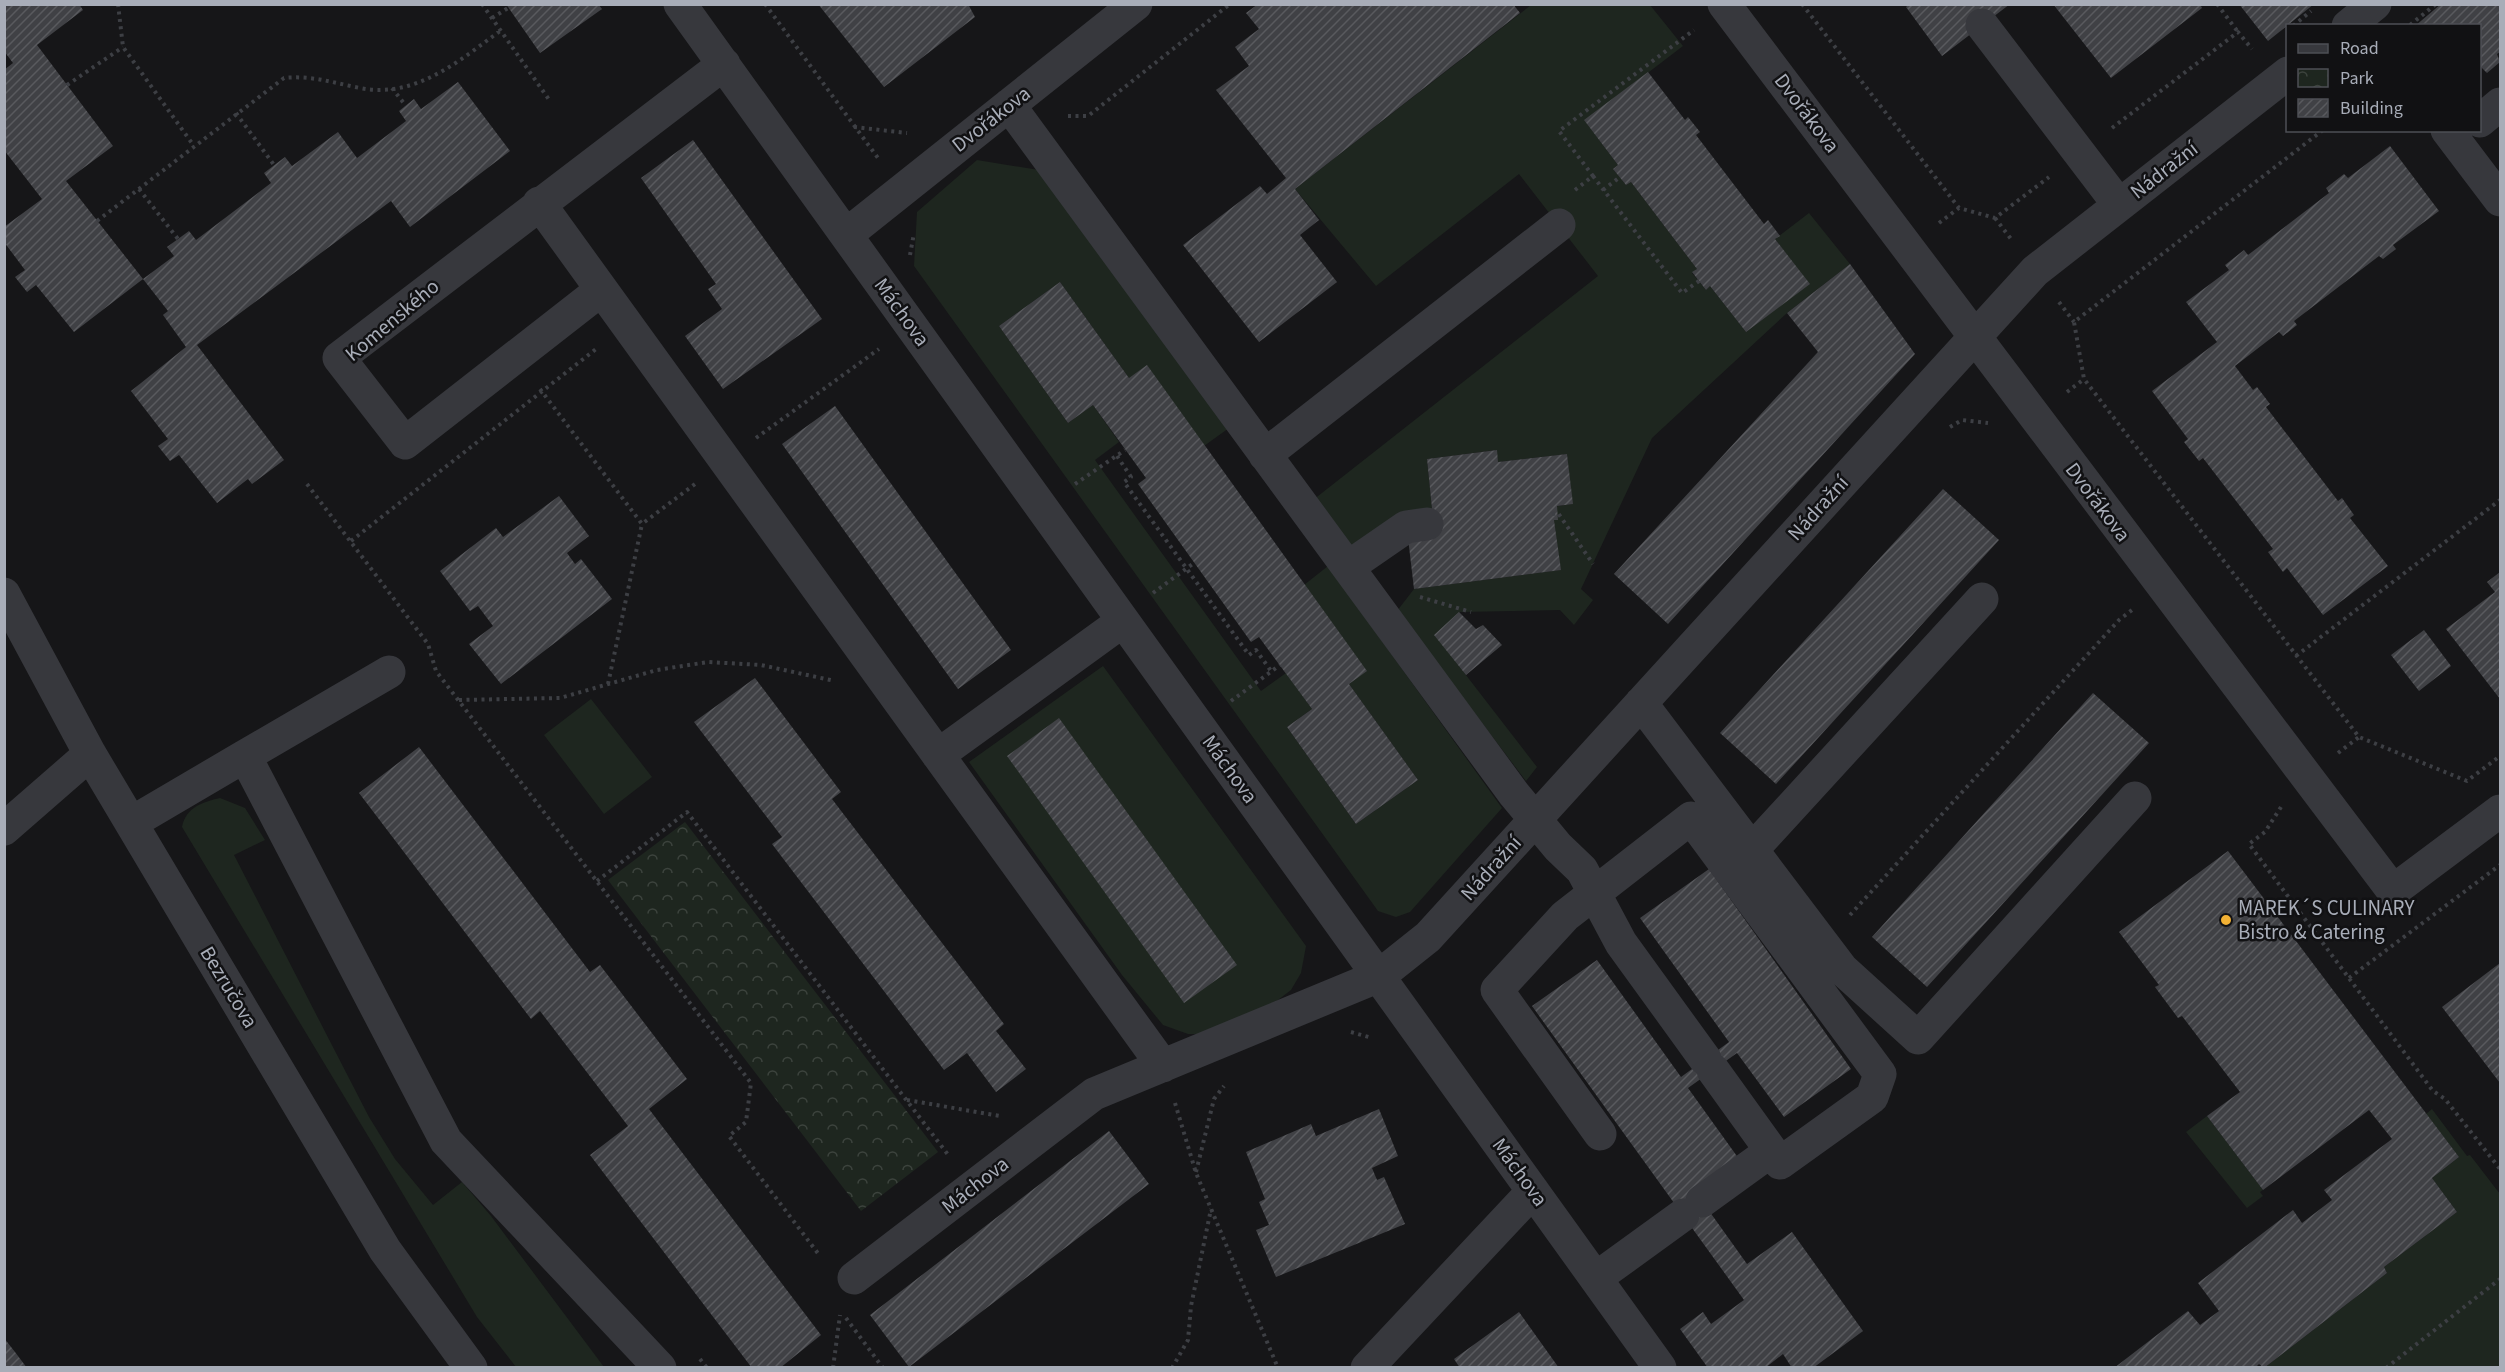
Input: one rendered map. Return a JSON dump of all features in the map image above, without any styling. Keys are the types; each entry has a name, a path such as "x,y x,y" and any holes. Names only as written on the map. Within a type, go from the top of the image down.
{"street":[{"name":"Máchova","path":"680,4 846,235 1134,610 1379,976 1660,1368"},
{"name":"Dvořákova","path":"846,235 1136,4"},
{"name":"Dvořákova","path":"1712,15 1975,336 2393,891 2500,811"},
{"path":"1982,25 2119,205"},
{"name":"Komenského","path":"601,290 405,443 339,358 538,203 724,64"},
{"name":"Nádražní","path":"1379,976 1428,937 2035,271 2286,75"},
{"path":"2481,117 2500,104"},
{"path":"1009,105 1535,819 1582,870 1595,893 1621,943 1780,1163 1872,1097 1880,1074 1691,818 1595,893 1565,916 1497,990 1600,1134"},
{"path":"2463,132 2500,200"},
{"path":"538,203 1163,1065"},
{"path":"1265,455 1559,225"},
{"path":"1348,567 1406,527 1427,524"},
{"name":"Bezručova","path":"4,594 90,754 385,1250 471,1368"},
{"path":"1751,850 1982,599"},
{"path":"938,755 1134,610"},
{"path":"131,823 389,672"},
{"path":"1641,703 1842,969 1918,1038 2135,798"},
{"path":"4,829 90,754"},
{"path":"245,756 446,1141 660,1368"},
{"name":"Máchova","path":"854,1278 1094,1094 1379,976"},
{"path":"1596,1278 1771,1151"},
{"path":"1367,1368 1533,1191"}],"path":[{"path":"118,4 123,47 194,146"},
{"path":"482,4 550,101"},
{"path":"765,4 917,212 910,258"},
{"path":"1029,132 1055,117 1088,116 1230,4"},
{"path":"2217,4 2238,32"},
{"path":"2295,24 2319,4"},
{"path":"2411,24 2436,4"},
{"path":"492,18 508,8"},
{"path":"1699,281 1682,293 1559,131 1712,15"},
{"path":"97,221 284,78 301,76 363,89 404,88 440,75 500,31"},
{"path":"67,85 123,47"},
{"path":"392,88 406,106"},
{"path":"236,113 274,165"},
{"path":"2320,132 2074,322 2084,379 2359,737 2468,781 2500,756"},
{"path":"1559,225 1548,211 1593,176"},
{"path":"1603,190 1620,177"},
{"path":"139,189 178,239"},
{"path":"351,541 627,325"},
{"path":"1066,490 1125,450"},
{"path":"1117,456 1131,477 1124,482 1249,655 1256,650 1271,671"},
{"path":"307,484 428,644 436,671 751,1083 746,1122 729,1136 822,1258"},
{"path":"2296,656 2500,500"},
{"path":"1552,514 1558,513 1593,564"},
{"path":"608,684 642,524"},
{"path":"1134,610 1194,563"},
{"path":"1824,945 2119,620 2162,587"},
{"path":"459,700 560,698 657,670 708,662 760,665 863,686 880,675"},
{"path":"1224,707 1280,665"},
{"path":"426,677 436,671"},
{"path":"2359,737 2291,790 2265,832 2249,844 2433,1091 2445,1099 2500,1169"},
{"path":"597,880 687,812 973,1187"},
{"path":"2349,978 2500,865"},
{"path":"1340,1034 1364,1035 1380,1041"},
{"path":"1163,1065 1196,1173 1278,1368"},
{"path":"1196,1173 1214,1099 1227,1082"},
{"path":"907,1100 1053,1125"},
{"path":"1172,1368 1188,1340 1211,1208"},
{"path":"2386,1368 2500,1279"},
{"path":"833,1368 840,1311 884,1368"},
{"path":"692,1351 708,1368"}],"green space":[{"path":"1531,5 1650,5 1683,46 1585,121 1618,165 1613,169 1626,185 1631,182 1697,269 1692,273 1706,290 1710,286 1746,332 1809,284 1775,239 1809,213 1850,264 1787,313 1652,438 1581,589 1593,600 1574,625 1560,610 1460,612 1435,635 1537,767 1526,781 1397,611 1414,589 1560,570 1554,520 1545,508 1572,504 1567,454 1498,462 1496,450 1427,459 1432,509 1350,550 1313,500 1598,276 1519,174 1376,286 1295,189"},
{"path":"977,160 1045,171 1229,428 1204,446 1129,378 1060,282 999,326 1068,423 1093,405 1119,442 1095,460 1261,691 1286,673 1312,709 1287,727 1356,824 1418,780 1349,684 1366,671 1304,585 1328,566 1502,808 1410,912 1396,917 1378,911 914,266 917,212"},
{"path":"1103,666 1306,946 1301,973 1291,990 1274,1003 1201,1034 1188,1034 1163,1025 1122,975 969,762"},
{"path":"591,699 652,777 604,814 544,735"},
{"path":"220,798 245,808 265,840 234,855 369,1117 395,1159 433,1205 462,1182 491,1216 604,1367 516,1367 477,1317 182,827 191,810"},
{"path":"685,822 938,1152 861,1211 608,880"},
{"path":"2432,1109 2467,1156 2470,1155 2500,1194 2500,1367 2264,1368 2387,1273 2384,1267 2457,1212 2432,1178 2459,1157 2426,1114"},
{"path":"2207,1116 2263,1190 2260,1192 2263,1196 2247,1208 2186,1132"}],"building":[{"path":"4,4 79,4 83,10 37,45 113,146 66,181 143,279 74,332 36,285 27,292 15,277 25,270 4,242 4,227 42,199 4,150 4,70 13,63 4,51"},
{"path":"506,4 598,4 602,9 540,53"},
{"path":"818,4 968,4 975,17 884,87"},
{"path":"1258,4 1513,4 1520,13 1295,189 1319,220 1300,235 1337,282 1259,342 1183,245 1260,186 1267,194 1286,178 1216,90 1249,66 1235,47 1259,29 1246,13"},
{"path":"1909,4 2010,4 1942,56 1906,7"},
{"path":"2053,4 2200,4 2202,8 2111,78"},
{"path":"2239,4 2314,4 2289,24 2286,24 2286,27 2268,41"},
{"path":"2441,4 2500,4 2500,52 2497,54 2500,62 2487,73 2481,67 2481,24 2417,24"},
{"path":"1648,72 1685,120 1688,117 1700,132 1696,135 1764,224 1768,220 1780,236 1775,239 1810,284 1746,332 1710,286 1706,290 1692,272 1697,269 1631,182 1626,185 1613,169 1618,165 1584,120"},
{"path":"458,82 510,151 410,227 391,201 197,345 284,460 252,484 248,479 217,503 179,455 170,461 158,446 168,439 131,391 186,347 163,315 168,311 143,279 174,256 167,247 189,231 196,240 271,183 264,173 285,157 292,166 338,132 357,158 406,121 399,111 414,99 421,109"},
{"path":"693,140 822,319 723,389 685,336 722,309 708,289 716,284 641,178"},
{"path":"2390,146 2439,211 2393,245 2396,249 2383,259 2379,256 2294,321 2297,325 2283,336 2279,332 2235,366 2253,390 2257,387 2270,404 2266,407 2338,501 2342,498 2354,515 2350,518 2388,566 2323,615 2287,568 2283,572 2268,552 2273,549 2203,458 2199,461 2184,442 2188,439 2152,391 2217,342 2186,302 2229,270 2225,265 2244,250 2248,255 2329,193 2326,188 2344,174 2348,178"},
{"path":"1850,264 1915,354 1668,624 1614,574 1818,352 1787,313"},
{"path":"1060,282 1129,378 1147,365 1367,671 1349,684 1418,780 1356,824 1287,727 1312,709 1259,637 1251,642 1138,484 1146,478 1093,405 1068,423 999,326"},
{"path":"835,406 1011,650 958,689 782,444"},
{"path":"1497,450 1498,462 1567,454 1573,504 1557,506 1558,520 1554,520 1561,570 1414,589 1408,538 1432,509 1427,459"},
{"path":"1943,489 1999,540 1776,784 1720,733"},
{"path":"559,496 589,536 567,553 575,564 581,559 612,599 501,684 469,644 493,626 478,606 470,611 440,571 496,528 503,537"},
{"path":"2500,572 2500,699 2446,629 2495,592 2487,582"},
{"path":"1459,612 1476,629 1483,625 1502,645 1466,675 1434,635"},
{"path":"2424,630 2451,666 2419,691 2391,655"},
{"path":"755,678 841,792 832,799 1004,1024 996,1031 1026,1069 996,1092 967,1053 944,1070 772,844 782,837 694,722"},
{"path":"2093,693 2149,743 1927,987 1872,937"},
{"path":"1059,718 1237,965 1184,1003 1007,756"},
{"path":"419,747 590,972 600,965 687,1079 649,1109 821,1335 780,1368 752,1368 590,1155 628,1126 540,1011 531,1019 359,793"},
{"path":"2228,851 2459,1157 2432,1178 2457,1212 2384,1267 2387,1273 2264,1368 2259,1364 2255,1368 2114,1368 2188,1311 2200,1325 2219,1311 2198,1283 2293,1210 2302,1223 2332,1200 2324,1190 2392,1139 2369,1110 2263,1190 2207,1116 2240,1092 2182,1016 2178,1018 2155,987 2159,985 2119,932"},
{"path":"1709,869 1851,1069 1784,1117 1737,1053 1688,1088 1739,1159 1702,1201 1747,1264 1792,1232 1863,1331 1813,1368 1792,1368 1783,1354 1765,1368 1708,1368 1680,1329 1703,1312 1711,1324 1744,1300 1532,1006 1597,960 1681,1077 1729,1042 1640,918"},
{"path":"2500,963 2500,1083 2442,1007"},
{"path":"1379,1109 1398,1156 1372,1168 1377,1180 1384,1177 1405,1224 1276,1277 1256,1230 1269,1225 1259,1202 1265,1199 1246,1152 1311,1124 1316,1136"},
{"path":"1109,1131 1149,1184 909,1367 870,1315"},
{"path":"1519,1312 1559,1368 1460,1368 1454,1359"},
{"path":"4,1338 15,1352 27,1368 4,1368"}],"place":[{"name":"MAREK´S CULINARY Bistro & Catering","path":"2226,920"}]}
